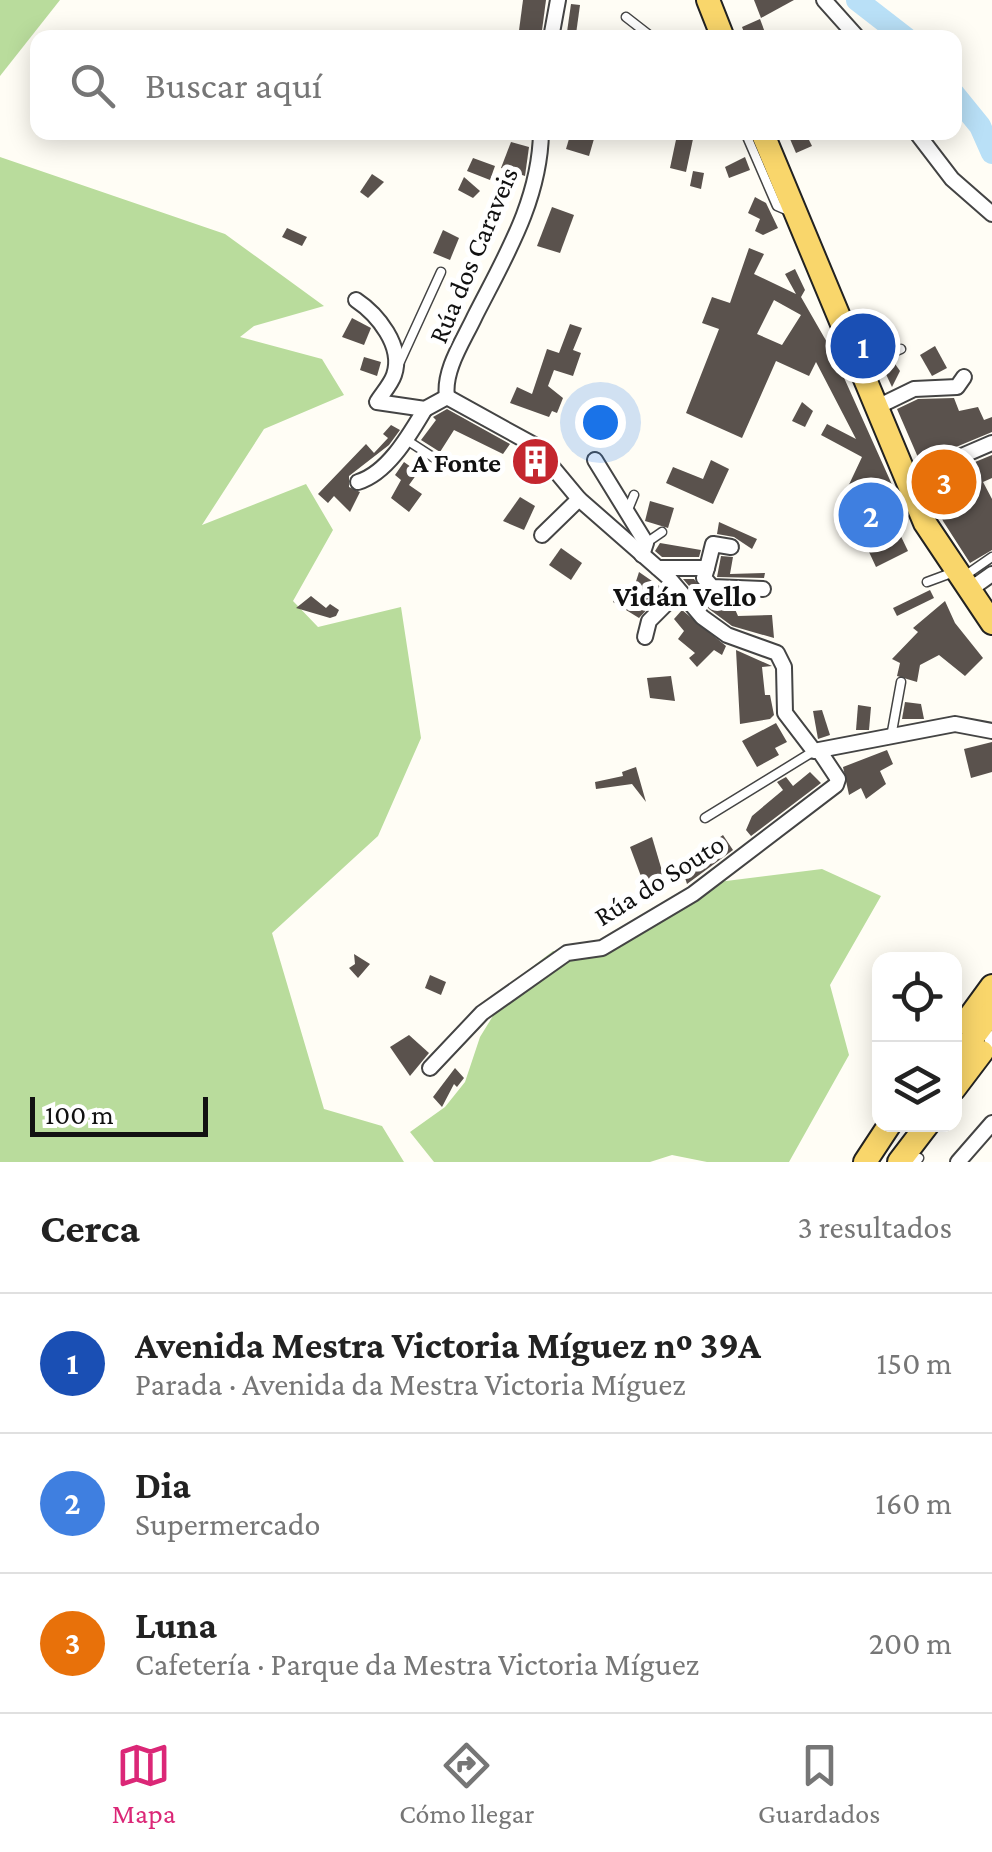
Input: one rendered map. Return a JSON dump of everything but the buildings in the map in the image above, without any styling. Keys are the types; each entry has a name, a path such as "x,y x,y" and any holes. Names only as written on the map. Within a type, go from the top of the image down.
{"main road":[{"path":"708,0 720,30"},
{"path":"765,140 933,538 992,623"},
{"path":"962,1026 992,986"},
{"path":"962,1052 992,1012"},
{"path":"962,1079 992,1040"},
{"path":"865,1162 885,1132"},
{"path":"882,1162 903,1132"},
{"path":"911,1161 924,1132"}],"street":[{"path":"552,30 558,0"},
{"path":"824,0 851,30"},
{"name":"Rúa dos Caraveis","path":"447,397 447,380 461,346 518,230 538,178 540,140"},
{"path":"922,140 952,180 992,214"},
{"path":"356,300 382,324 394,375 377,402 426,409"},
{"path":"876,408 914,389 958,387 964,377"},
{"path":"358,482 379,469 426,409 447,397 534,445 580,499 644,549"},
{"path":"906,480 992,443"},
{"path":"595,460 644,549 678,592 727,635 777,653 784,667 784,714 817,751 956,724 992,730"},
{"path":"542,535 580,499"},
{"path":"730,547 713,544 704,578 712,587 763,589"},
{"path":"658,568 706,568"},
{"path":"961,581 992,574"},
{"path":"646,638 649,621 678,592"},
{"name":"Rúa do Souto","path":"430,1068 482,1013 567,953 602,948 692,894 836,785 838,779 817,751"},
{"path":"958,1162 992,1122"}],"lane":[{"path":"626,17 643,30"},
{"path":"748,140 776,206 796,214"},
{"path":"394,375 441,272"},
{"path":"859,367 901,349"},
{"path":"405,439 442,463"},
{"path":"627,512 634,495"},
{"path":"644,549 662,532"},
{"path":"927,582 961,581 992,557"},
{"path":"890,737 901,682"},
{"path":"704,818 817,751"}],"green space":[{"path":"0,0 60,0 36,30 30,30 30,38 0,76"},
{"path":"0,157 225,234 324,306 254,326 240,337 322,359 344,395 264,429 202,525 306,484 333,530 293,601 318,627 401,607 421,738 378,836 272,933 324,1109 382,1126 404,1162 0,1162"},
{"path":"822,869 881,896 830,985 849,1055 789,1162 707,1162 672,1155 650,1162 434,1162 410,1132 445,1107 465,1082 480,1037 515,980 553,951 609,950 718,882"}],"waterway":[{"path":"857,0 896,30"},
{"path":"962,104 980,126 992,153"}],"place":[{"name":"Avenida Mestra Victoria Míguez nº 39A","path":"863,346"},
{"name":"A Fonte","path":"536,462"},
{"name":"Luna","path":"944,482"},
{"name":"Dia","path":"871,515"}],"district":[{"name":"Vidán Vello","path":"685,595"}]}
